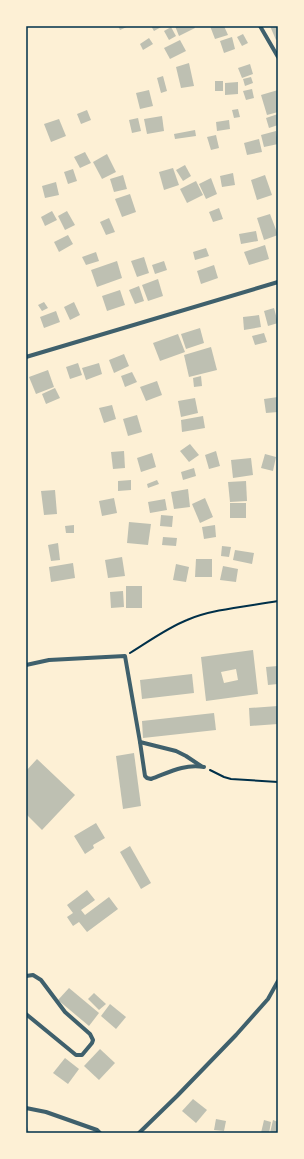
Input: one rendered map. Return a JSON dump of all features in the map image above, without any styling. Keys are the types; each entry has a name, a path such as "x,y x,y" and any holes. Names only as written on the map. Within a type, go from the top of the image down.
{"street":[{"path":"260,26 278,57"},
{"path":"26,356 278,282"},
{"path":"26,665 49,660 125,656 144,773 147,778 151,779 185,766 204,767"},
{"path":"140,742 176,751 204,767"},
{"path":"26,976 33,975 41,980 65,1012 90,1034 93,1040 92,1043 82,1055 76,1055 26,1014"},
{"path":"139,1133 236,1035 268,999 278,981"},
{"path":"26,1108 46,1112 97,1130 100,1133"}],"path":[{"path":"125,656 187,619 224,610 278,601"},
{"path":"204,767 224,777 278,782"}],"building":[{"path":"118,26 129,26 120,30"},
{"path":"151,26 163,26 154,31"},
{"path":"175,26 194,26 195,28 179,36"},
{"path":"210,26 224,26 228,35 215,39"},
{"path":"270,26 278,26 278,39 276,40"},
{"path":"171,27 176,36 169,40 164,31"},
{"path":"243,34 248,43 242,46 237,37"},
{"path":"232,37 235,49 224,53 220,41"},
{"path":"149,38 153,44 143,50 140,44"},
{"path":"180,40 186,51 170,59 164,48"},
{"path":"189,63 194,86 181,88 176,67"},
{"path":"250,64 253,74 242,78 238,68"},
{"path":"163,76 167,91 161,93 157,78"},
{"path":"251,77 253,83 245,86 243,79"},
{"path":"215,81 223,81 223,91 215,91"},
{"path":"238,82 238,94 225,95 225,83"},
{"path":"252,89 254,98 246,100 243,91"},
{"path":"149,90 153,106 140,109 136,93"},
{"path":"278,90 278,112 267,115 261,95"},
{"path":"238,109 240,117 234,118 232,110"},
{"path":"87,110 91,120 81,124 77,114"},
{"path":"278,114 278,125 269,128 266,118"},
{"path":"162,116 164,131 147,134 144,119"},
{"path":"138,118 141,131 132,133 129,120"},
{"path":"59,119 66,136 51,142 44,124"},
{"path":"229,120 230,129 217,131 216,122"},
{"path":"195,130 196,136 175,139 174,134"},
{"path":"276,131 278,144 264,147 261,135"},
{"path":"216,135 219,148 211,150 207,137"},
{"path":"259,139 262,152 247,155 244,143"},
{"path":"85,152 91,163 80,168 74,157"},
{"path":"107,154 116,172 102,179 93,162"},
{"path":"185,165 191,176 183,181 176,170"},
{"path":"173,168 179,185 164,190 159,172"},
{"path":"73,169 77,181 68,184 64,172"},
{"path":"233,173 235,185 222,187 220,176"},
{"path":"123,175 127,189 114,192 110,179"},
{"path":"265,175 272,195 257,200 251,180"},
{"path":"211,178 217,194 206,199 199,184"},
{"path":"196,181 203,195 187,203 180,189"},
{"path":"56,182 59,195 45,198 42,186"},
{"path":"130,194 136,212 122,217 115,199"},
{"path":"219,208 223,219 213,222 209,212"},
{"path":"52,211 57,220 45,226 41,217"},
{"path":"67,211 75,225 65,230 58,216"},
{"path":"270,214 278,235 264,240 257,218"},
{"path":"109,218 115,232 106,235 100,222"},
{"path":"256,231 258,241 241,244 239,234"},
{"path":"68,235 73,244 59,252 54,242"},
{"path":"265,245 269,259 249,265 244,252"},
{"path":"206,248 209,256 195,260 193,252"},
{"path":"96,252 99,261 86,265 82,257"},
{"path":"144,257 149,273 137,277 131,261"},
{"path":"117,261 122,278 97,287 91,270"},
{"path":"164,261 167,270 155,274 152,265"},
{"path":"214,265 218,278 201,284 197,271"},
{"path":"158,279 163,296 148,301 142,285"},
{"path":"139,286 144,301 135,304 129,290"},
{"path":"120,290 125,305 107,311 102,296"},
{"path":"44,302 48,308 42,311 38,305"},
{"path":"74,302 80,315 70,320 64,307"},
{"path":"274,308 278,323 268,326 264,311"},
{"path":"56,311 60,322 44,328 40,317"},
{"path":"259,315 261,327 244,330 243,317"},
{"path":"200,328 204,343 186,349 181,334"},
{"path":"264,333 267,342 255,345 252,336"},
{"path":"178,334 185,352 160,361 153,343"},
{"path":"211,347 217,370 189,377 184,355"},
{"path":"124,354 129,366 114,373 109,360"},
{"path":"78,363 82,375 70,379 66,367"},
{"path":"99,363 102,374 86,380 82,368"},
{"path":"48,370 54,387 36,394 29,377"},
{"path":"132,372 137,382 125,387 121,376"},
{"path":"201,376 202,386 194,387 193,378"},
{"path":"157,381 162,395 146,401 140,387"},
{"path":"55,388 60,398 46,404 42,394"},
{"path":"278,397 278,412 266,413 264,399"},
{"path":"195,398 198,413 181,417 178,401"},
{"path":"112,405 116,419 104,423 99,408"},
{"path":"137,415 142,432 128,436 123,419"},
{"path":"203,416 205,428 182,432 181,420"},
{"path":"190,444 199,455 189,462 180,451"},
{"path":"124,451 125,468 113,469 111,452"},
{"path":"216,451 220,466 209,469 205,455"},
{"path":"152,453 156,467 141,472 137,458"},
{"path":"265,454 276,457 273,471 261,468"},
{"path":"251,458 253,475 233,478 231,460"},
{"path":"194,468 196,476 183,480 181,472"},
{"path":"131,480 131,490 118,491 118,481"},
{"path":"157,480 159,484 148,488 147,484"},
{"path":"246,481 247,501 230,502 228,482"},
{"path":"188,489 190,507 174,509 171,492"},
{"path":"55,490 57,514 44,515 41,491"},
{"path":"114,498 117,513 102,516 99,501"},
{"path":"205,498 213,517 200,523 192,504"},
{"path":"165,499 167,510 150,513 148,502"},
{"path":"230,503 246,503 246,518 230,518"},
{"path":"161,515 173,516 172,527 160,526"},
{"path":"129,522 151,524 148,545 127,543"},
{"path":"74,525 74,533 66,533 65,526"},
{"path":"215,525 216,537 204,539 202,527"},
{"path":"163,537 177,538 176,546 162,545"},
{"path":"58,543 60,560 51,561 48,545"},
{"path":"222,546 231,547 229,557 221,556"},
{"path":"235,550 254,553 252,564 233,560"},
{"path":"122,557 125,576 108,578 105,560"},
{"path":"196,559 212,559 212,577 195,577"},
{"path":"73,563 75,578 51,582 49,567"},
{"path":"176,564 189,567 186,582 173,580"},
{"path":"223,566 238,569 236,582 220,580"},
{"path":"126,586 142,586 142,608 126,608"},
{"path":"123,591 124,607 111,608 110,592"},
{"path":"253,650 258,694 206,701 201,657","holes":["236,669 238,680 224,683 221,672"]},
{"path":"278,666 278,684 268,685 266,667"},
{"path":"192,674 194,693 142,699 140,680"},
{"path":"278,706 278,724 250,726 249,708"},
{"path":"214,713 216,730 143,738 142,721"},
{"path":"134,753 141,806 123,809 116,756"},
{"path":"37,759 75,795 42,830 26,814 26,771"},
{"path":"96,823 105,838 93,845 94,848 85,854 74,836"},
{"path":"130,846 151,883 141,889 120,852"},
{"path":"87,890 95,900 81,910 85,915 109,897 118,909 87,932 79,922 73,926 67,917 73,913 67,905"},
{"path":"69,988 99,1013 89,1026 58,1000"},
{"path":"94,993 106,1004 99,1010 88,999"},
{"path":"110,1004 126,1017 116,1029 101,1016"},
{"path":"100,1049 115,1063 99,1080 84,1066"},
{"path":"65,1058 79,1069 68,1084 53,1073"},
{"path":"193,1099 207,1110 196,1123 182,1111"},
{"path":"216,1119 226,1121 224,1131 214,1130"},
{"path":"264,1120 271,1122 269,1133 261,1133"},
{"path":"273,1120 278,1122 277,1133 270,1133"},
{"path":"26,1123 29,1133 26,1133"}]}
